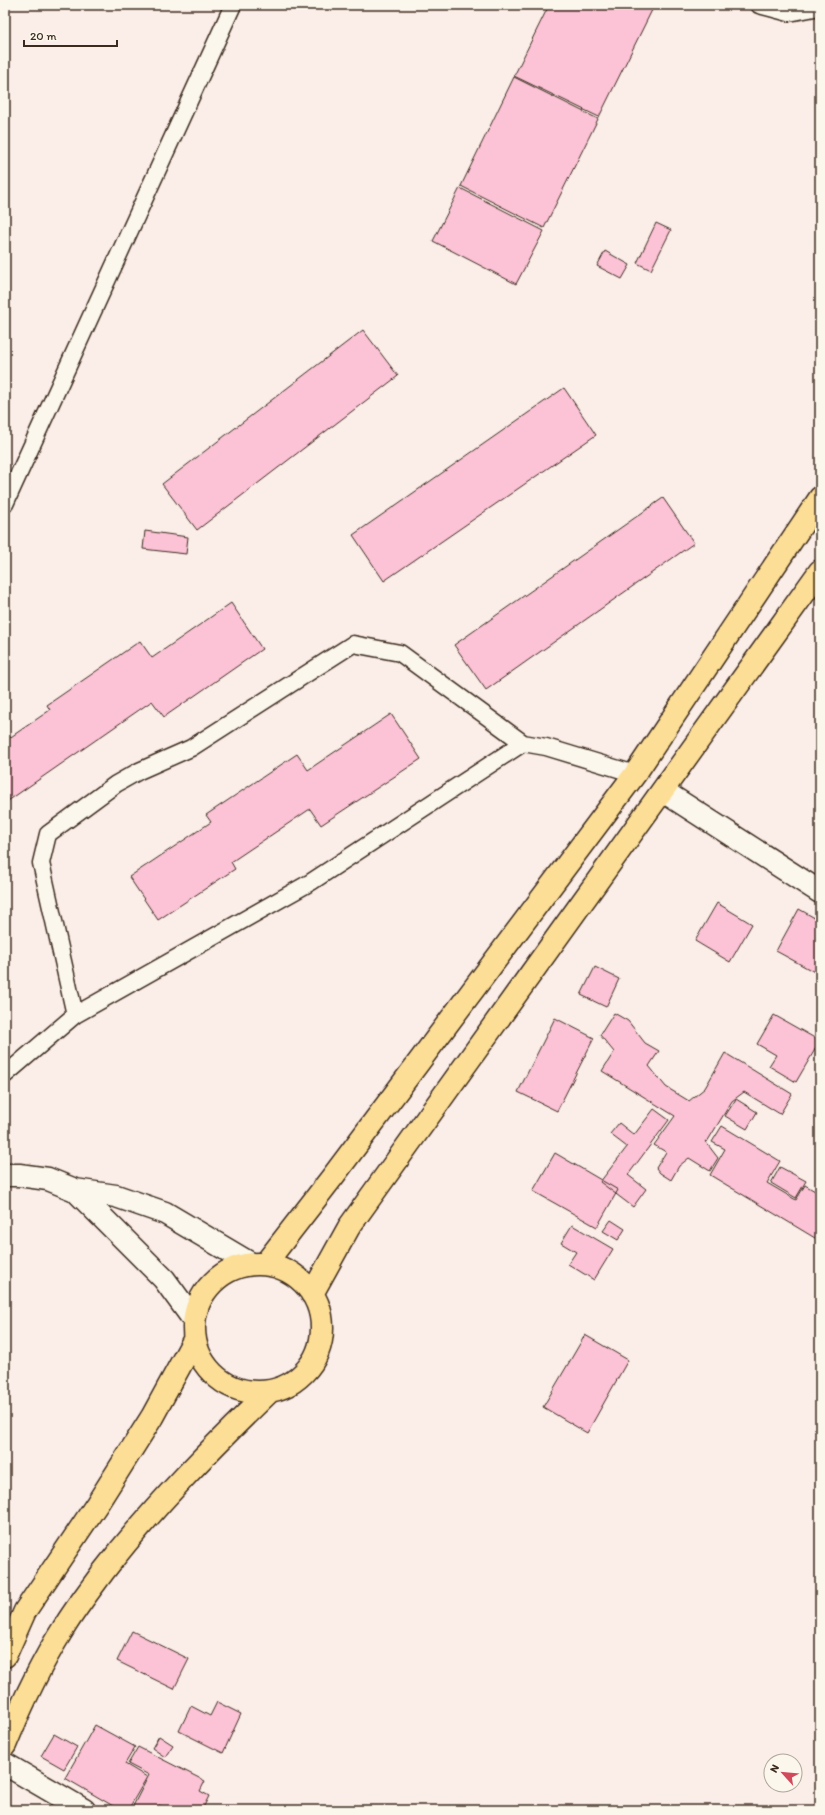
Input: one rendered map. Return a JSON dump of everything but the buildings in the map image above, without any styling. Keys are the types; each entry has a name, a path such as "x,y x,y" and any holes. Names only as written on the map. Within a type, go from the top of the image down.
{"highway":[{"path":"258,1264 334,1175 635,774 820,498"},
{"path":"312,1294 348,1227 820,571"},
{"path":"5,1656 26,1611 97,1504 152,1417 194,1330 200,1300 213,1282 230,1270 258,1264 279,1267 292,1273 303,1282 312,1294 319,1308 322,1323 321,1339 317,1354 309,1368 298,1379 284,1387 269,1392 253,1393 236,1389 221,1382 205,1365 199,1356 194,1330"},
{"path":"5,1745 37,1676 63,1629 90,1590 125,1544 165,1498 194,1466 269,1392"}],"main road":[{"path":"663,791 820,892"},
{"path":"5,1175 19,1175 48,1180 75,1190 116,1196 165,1213 258,1264"},
{"path":"75,1190 164,1280 194,1330"},
{"path":"5,1764 84,1810"}],"lane":[{"path":"5,504 233,5"},
{"path":"759,5 789,13 820,7"},
{"path":"75,1015 41,863 48,834 116,784 139,771 191,748 353,644 400,653 523,743 546,747 635,774"},
{"path":"5,1074 75,1015 312,882 523,743"}]}
